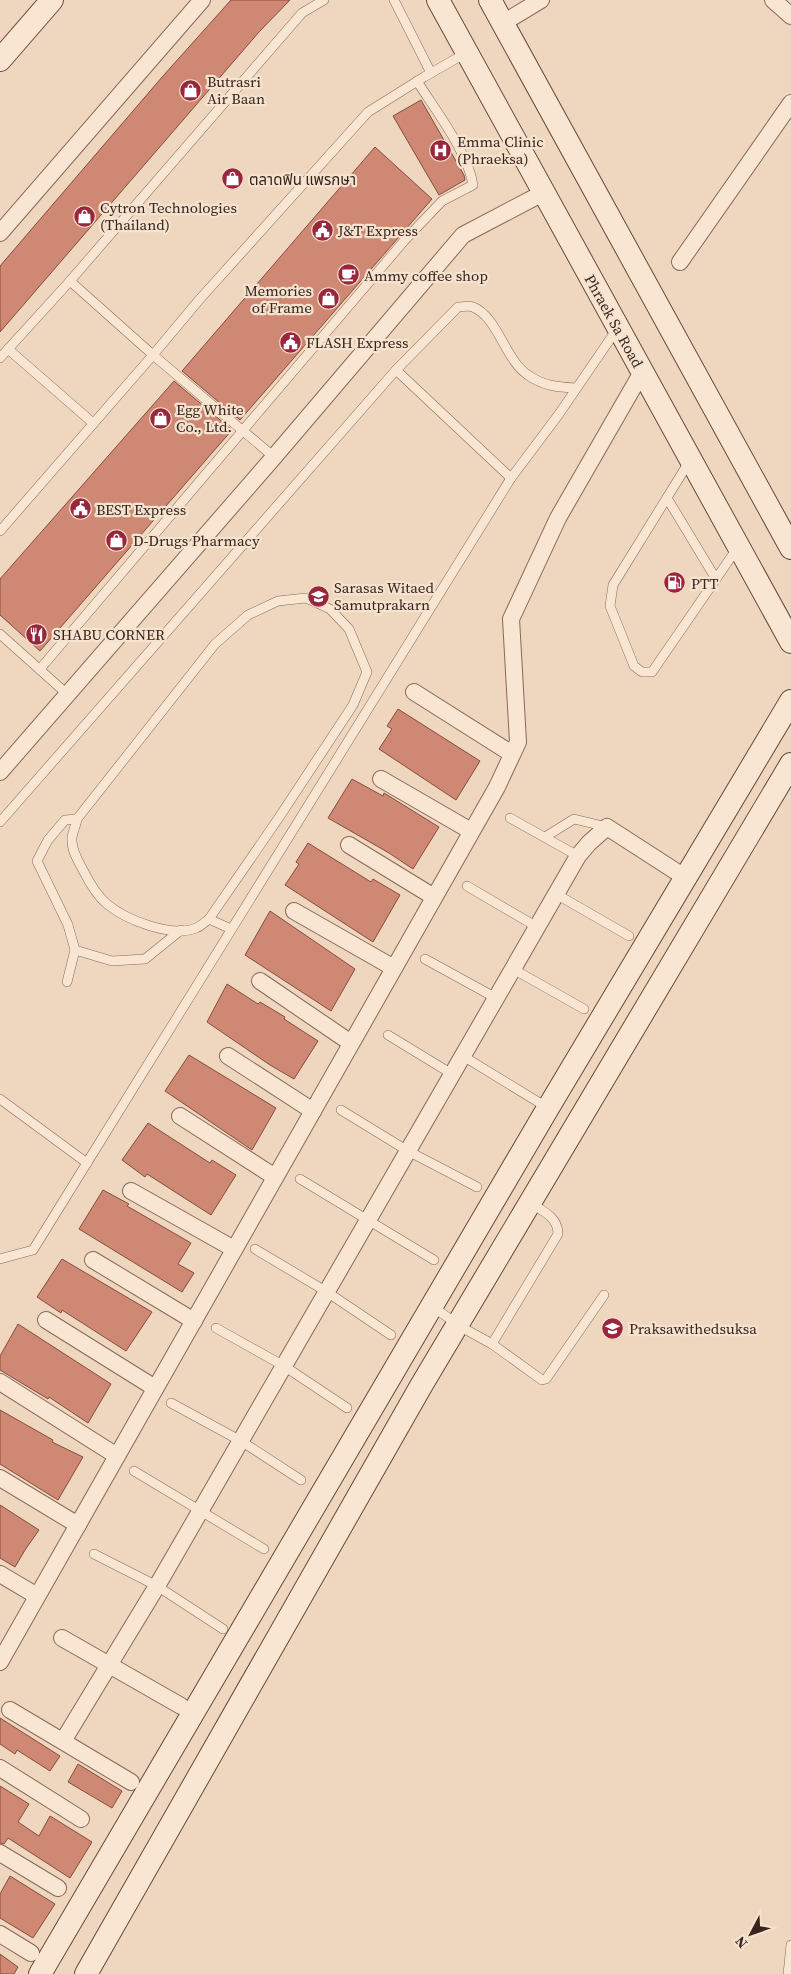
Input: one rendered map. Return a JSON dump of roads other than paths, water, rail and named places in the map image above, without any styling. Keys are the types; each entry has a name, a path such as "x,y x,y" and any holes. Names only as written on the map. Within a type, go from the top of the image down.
{"street":[{"path":"0,60 52,0"},
{"path":"0,233 202,0"},
{"name":"Phraek Sa Road","path":"438,0 791,642"},
{"path":"490,0 791,548"},
{"path":"503,23 541,0"},
{"path":"773,0 791,16"},
{"path":"680,262 791,103"},
{"path":"0,772 274,457 463,235 543,193"},
{"path":"0,1662 497,787 518,742 511,619 558,518 642,372"},
{"path":"414,692 512,754"},
{"path":"40,1974 548,1108 791,701"},
{"path":"86,1974 406,1412 533,1205 791,764"},
{"path":"381,779 471,831"},
{"path":"63,1741 202,1510 578,856 607,826 686,878"},
{"path":"349,845 434,897"},
{"path":"294,911 394,968"},
{"path":"260,981 351,1043"},
{"path":"228,1056 313,1111"},
{"path":"180,1116 275,1177"},
{"path":"131,1191 234,1249"},
{"path":"93,1260 194,1320"},
{"path":"46,1320 155,1388"},
{"path":"0,1382 117,1456"},
{"path":"0,1478 78,1525"},
{"path":"0,1574 37,1596"},
{"path":"62,1638 181,1706"},
{"path":"10,1710 131,1782"},
{"path":"0,1768 81,1818"},
{"path":"0,1853 58,1888"},
{"path":"0,1934 31,1953"}],"lane":[{"path":"0,358 70,281 302,12 324,0"},
{"path":"394,0 431,72"},
{"path":"0,531 199,300 368,112 431,72 467,53"},
{"path":"40,669 404,241 442,201 473,185 471,170 448,129 417,81"},
{"path":"70,281 153,355 274,457"},
{"path":"0,822 396,370 458,307 472,306 485,315 508,352 527,374 551,387 575,388"},
{"path":"0,1259 32,1250 511,478 618,329"},
{"path":"8,349 93,423"},
{"path":"396,370 511,478"},
{"path":"691,460 613,585 610,606 634,666 642,672 652,672 738,547"},
{"path":"667,498 716,579"},
{"path":"306,598 330,610 349,629 367,672 353,704 280,816 209,919 196,928 181,930 164,929 142,924 106,903 92,888 76,858 72,840 77,819 215,644 248,615 278,600 306,598"},
{"path":"0,634 67,694"},
{"path":"510,818 578,856"},
{"path":"67,982 75,950 68,925 37,861 48,840 65,820 77,819"},
{"path":"545,837 574,819 607,826"},
{"path":"467,886 537,927"},
{"path":"556,894 628,936"},
{"path":"209,919 232,929"},
{"path":"75,950 112,961 145,959 181,930"},
{"path":"425,959 496,998"},
{"path":"513,969 584,1009"},
{"path":"388,1035 452,1074"},
{"path":"463,1056 548,1108"},
{"path":"0,1099 87,1163"},
{"path":"341,1110 408,1151 477,1187"},
{"path":"300,1179 434,1260"},
{"path":"492,1344 558,1234 558,1226 554,1219 533,1205"},
{"path":"255,1249 327,1292 391,1335"},
{"path":"433,1307 460,1326 492,1344 542,1380 546,1379 604,1295"},
{"path":"216,1328 284,1366 347,1408"},
{"path":"171,1403 241,1441 301,1480"},
{"path":"134,1471 202,1510 264,1549"},
{"path":"94,1554 157,1586 223,1629"},
{"path":"788,1974 791,1945"}],"place":[{"name":"Butrasri Air Baan","path":"191,90"},
{"name":"Emma Clinic (Phraeksa)","path":"441,150"},
{"name":"ตลาดฟิน แพรกษา","path":"233,179"},
{"name":"Cytron Technologies (Thailand)","path":"84,216"},
{"name":"J&T Express","path":"322,230"},
{"name":"Ammy coffee shop","path":"348,275"},
{"name":"Memories of Frame","path":"328,299"},
{"name":"FLASH Express","path":"290,342"},
{"name":"Egg White Co., Ltd.","path":"160,418"},
{"name":"BEST Express","path":"80,509"},
{"name":"D-Drugs Pharmacy","path":"117,540"},
{"name":"PTT","path":"675,583"},
{"name":"Sarasas Witaed Samutprakarn","path":"318,596"},
{"name":"SHABU CORNER","path":"37,634"},
{"name":"Praksawithedsuksa","path":"613,1328"}]}
